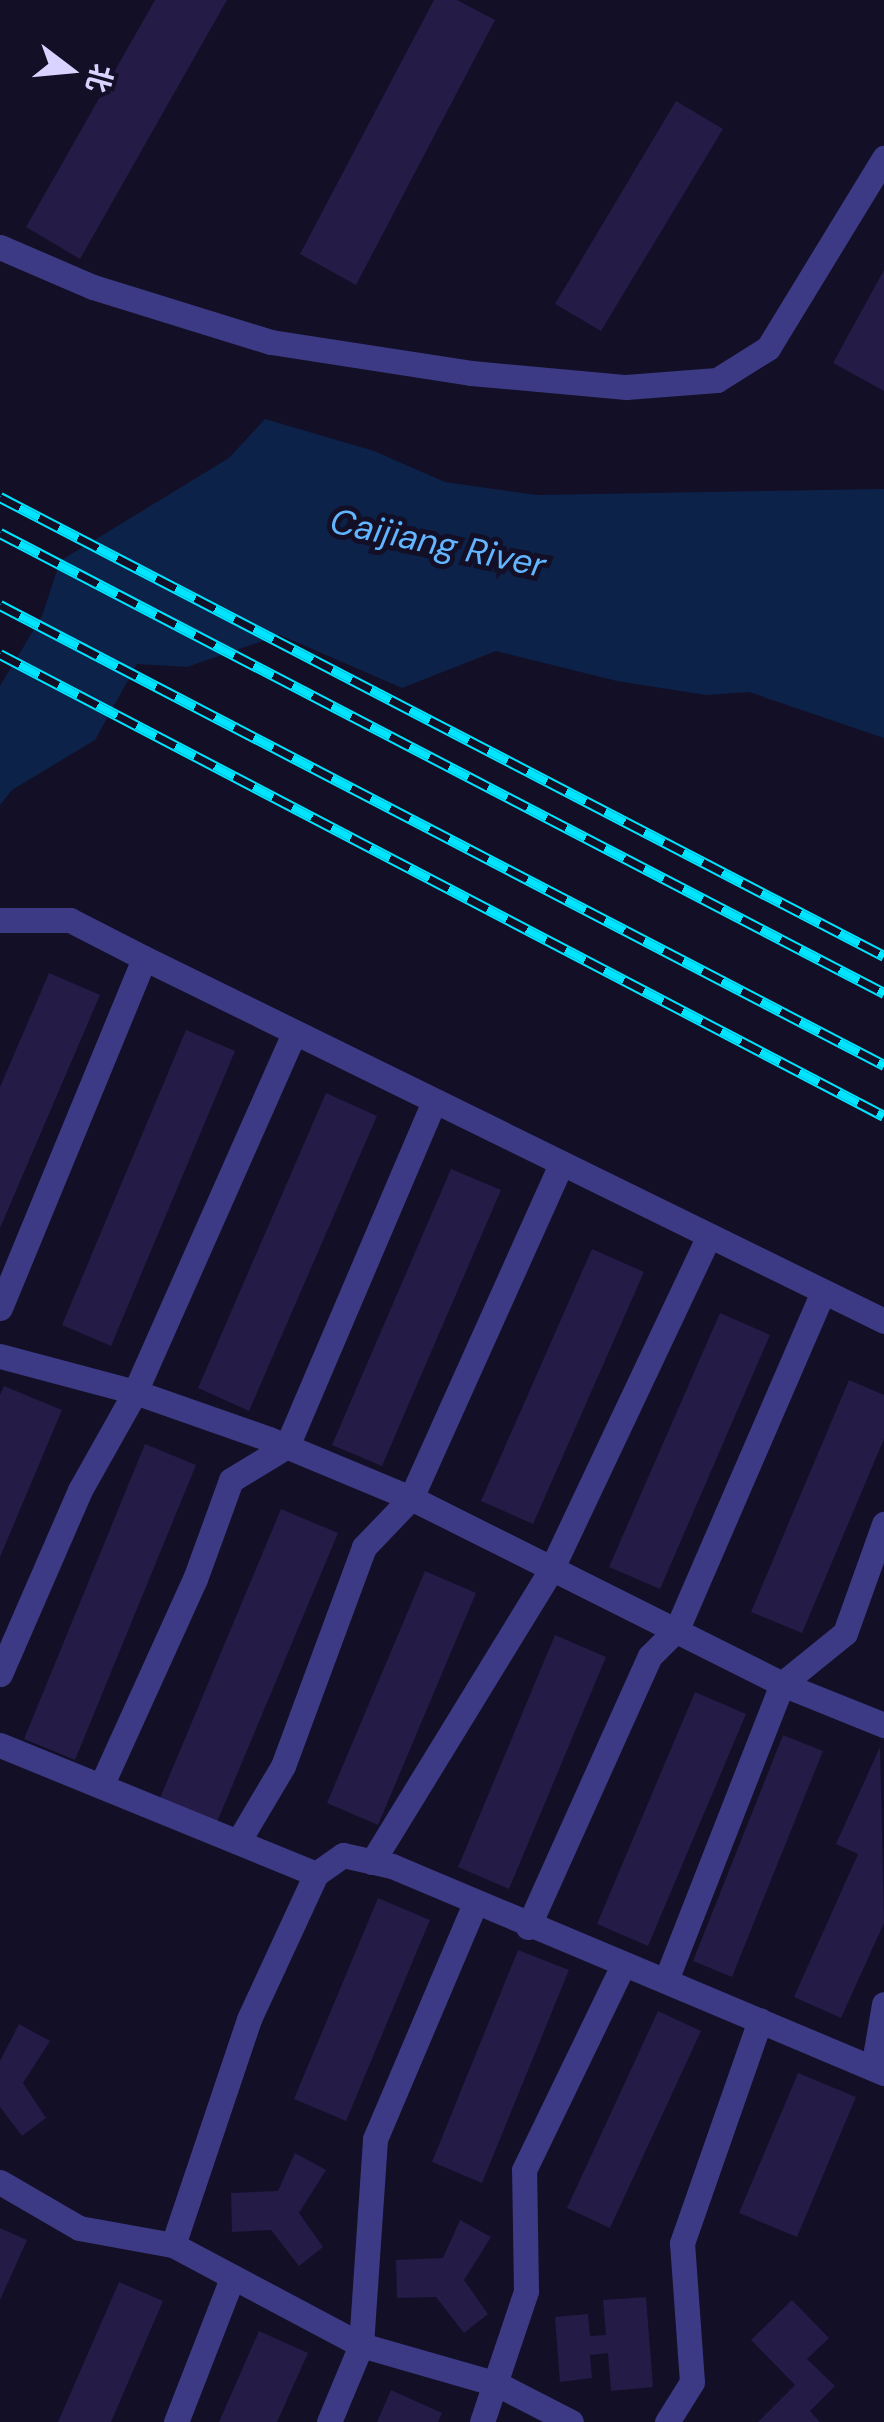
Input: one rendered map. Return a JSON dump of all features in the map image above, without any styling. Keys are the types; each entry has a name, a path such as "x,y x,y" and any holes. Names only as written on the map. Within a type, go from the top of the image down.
{"lane":[{"path":"0,247 93,287 270,342 470,373 626,387 717,380 768,348 884,158"},
{"path":"0,920 70,920 884,1321"},
{"path":"0,1308 144,958"},
{"path":"0,1674 80,1490 135,1392 294,1032"},
{"path":"101,1786 194,1579 231,1480 286,1446 434,1101"},
{"path":"238,1842 283,1766 364,1548 411,1498 561,1164"},
{"path":"372,1862 551,1570 709,1236"},
{"path":"528,1927 650,1656 677,1630 824,1292"},
{"path":"0,1356 135,1392 286,1446 411,1498 782,1684 884,1726"},
{"path":"666,1980 782,1684 844,1633 884,1524"},
{"path":"0,1744 316,1874"},
{"path":"173,2245 249,2019 316,1874 343,1855 372,1862 475,1903 878,2070 884,2004"},
{"path":"329,2422 361,2345 375,2139 475,1903"},
{"path":"482,2422 498,2384 526,2291 524,2170 622,1967"},
{"path":"667,2422 692,2382 682,2243 760,2020"},
{"path":"0,2182 79,2228 173,2245 231,2282 361,2345 498,2384 571,2422"},
{"path":"176,2422 231,2282"}],"water":[{"name":"Caijiang River","path":"265,419 374,451 445,482 537,495 884,489 884,738 749,692 706,695 617,681 496,651 402,688 280,635 187,667 137,664 95,740 12,790 0,805 0,686 42,616 60,561 229,458"}],"building":[{"path":"155,0 227,0 80,259 26,227"},
{"path":"434,0 457,0 495,20 356,285 300,254"},
{"path":"676,101 723,129 601,331 555,304"},
{"path":"884,270 884,391 833,363"},
{"path":"49,973 100,995 0,1228 0,1087"},
{"path":"186,1030 235,1051 111,1346 62,1325"},
{"path":"326,1093 377,1116 249,1411 198,1388"},
{"path":"451,1169 501,1190 382,1466 332,1445"},
{"path":"592,1249 644,1272 533,1524 481,1501"},
{"path":"720,1313 770,1335 660,1589 609,1567"},
{"path":"849,1380 884,1395 884,1439 802,1633 751,1612"},
{"path":"4,1386 62,1410 0,1557 0,1395"},
{"path":"145,1444 196,1465 75,1760 24,1739"},
{"path":"281,1509 338,1533 215,1827 158,1803"},
{"path":"425,1571 476,1593 378,1825 327,1803"},
{"path":"555,1635 606,1657 509,1889 458,1867"},
{"path":"695,1692 746,1714 648,1946 597,1924"},
{"path":"783,1735 823,1751 732,1977 693,1961"},
{"path":"880,1747 884,1923 841,2018 794,1997 858,1854 836,1844"},
{"path":"378,1898 430,1920 346,2121 294,2099"},
{"path":"518,1950 569,1970 482,2183 432,2162"},
{"path":"658,2011 701,2031 610,2228 567,2208"},
{"path":"19,2024 50,2041 23,2083 46,2118 22,2136 0,2107 0,2061"},
{"path":"798,2073 856,2097 797,2237 739,2213"},
{"path":"295,2153 326,2170 299,2213 323,2247 299,2266 271,2230 232,2232 231,2193 278,2191"},
{"path":"460,2220 491,2237 464,2280 488,2314 464,2333 436,2297 397,2298 396,2260 443,2258"},
{"path":"0,2228 27,2240 0,2300"},
{"path":"119,2282 163,2301 111,2422 58,2422"},
{"path":"646,2297 653,2387 611,2391 608,2353 590,2355 592,2378 560,2382 555,2317 588,2314 590,2336 606,2335 603,2300"},
{"path":"792,2300 829,2338 807,2359 835,2386 810,2411 820,2422 758,2422 795,2385 751,2340"},
{"path":"259,2331 308,2353 277,2422 219,2422"},
{"path":"391,2390 442,2413 438,2422 377,2422"}],"railway":[{"path":"0,497 884,956"},
{"path":"0,533 884,993"},
{"path":"0,605 884,1065"},
{"path":"0,654 884,1116"}]}
